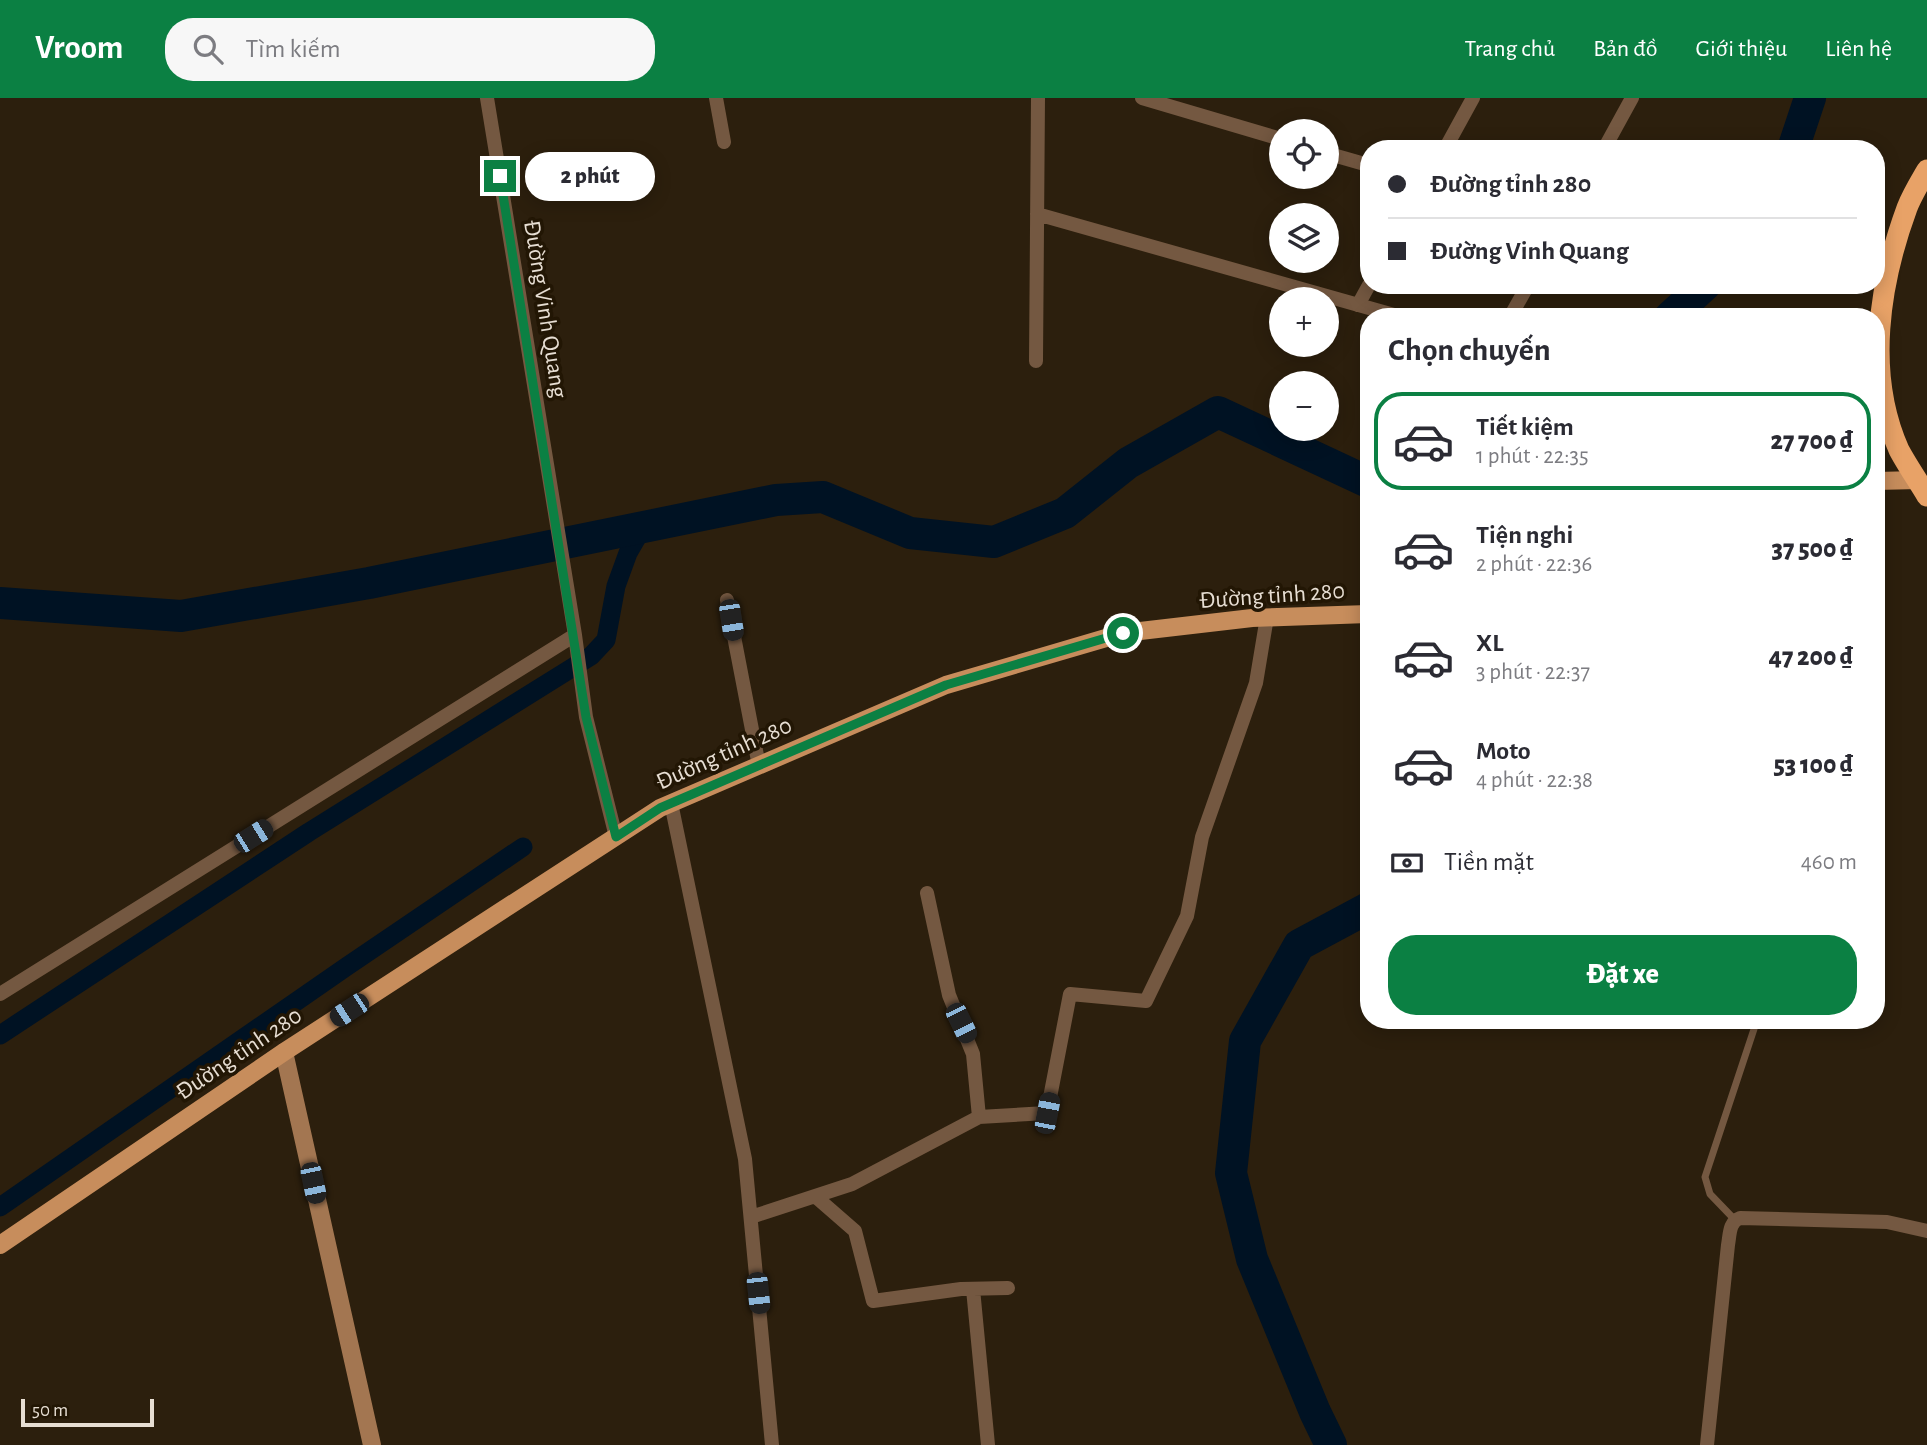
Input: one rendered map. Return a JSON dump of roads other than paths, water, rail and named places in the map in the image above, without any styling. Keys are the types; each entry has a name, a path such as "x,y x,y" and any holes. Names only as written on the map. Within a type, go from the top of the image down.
{"highway":[{"path":"1883,308 1888,276 1907,207 1927,170"},
{"path":"1885,428 1922,488"}],"main road":[{"path":"1885,482 1922,488"},
{"name":"Đường tỉnh 280","path":"0,1245 284,1052 660,808 958,681 1123,633 1267,617 1360,614"}],"street":[{"name":"Đường Vinh Quang","path":"487,98 586,717 616,837"},
{"path":"716,98 724,142"},
{"path":"1036,361 1038,98"},
{"path":"1142,98 1269,135"},
{"path":"1450,140 1474,98"},
{"path":"1609,140 1632,98"},
{"path":"1339,157 1360,163"},
{"path":"1037,215 1369,308"},
{"path":"1358,305 1364,294"},
{"path":"727,600 759,766"},
{"path":"751,1217 852,1184 979,1117 1047,1113 1070,994 1146,1001 1187,916 1202,837 1256,682 1267,617"},
{"path":"0,993 575,635"},
{"path":"671,803 746,1159 772,1445"},
{"path":"926,893 949,995 973,1054 979,1117"},
{"path":"284,1052 372,1445"},
{"path":"816,1197 855,1231 873,1301 973,1289 1008,1288"},
{"path":"1707,1445 1728,1245 1735,1220 1886,1222 1927,1231"},
{"path":"973,1289 988,1445"}],"lane":[{"path":"1735,1220 1710,1194 1705,1177 1754,1029"}],"waterway":[{"path":"1796,140 1810,98"},
{"path":"1680,308 1695,294"},
{"path":"0,603 181,616 369,583 776,500 823,497 910,533 994,542 1065,513 1128,463 1218,412 1360,478"},
{"path":"0,1035 309,832 591,656 606,640 616,586 628,553 643,527"},
{"path":"0,1207 523,847"},
{"path":"1331,1445 1252,1259 1231,1173 1245,1041 1299,945 1360,912"}]}
